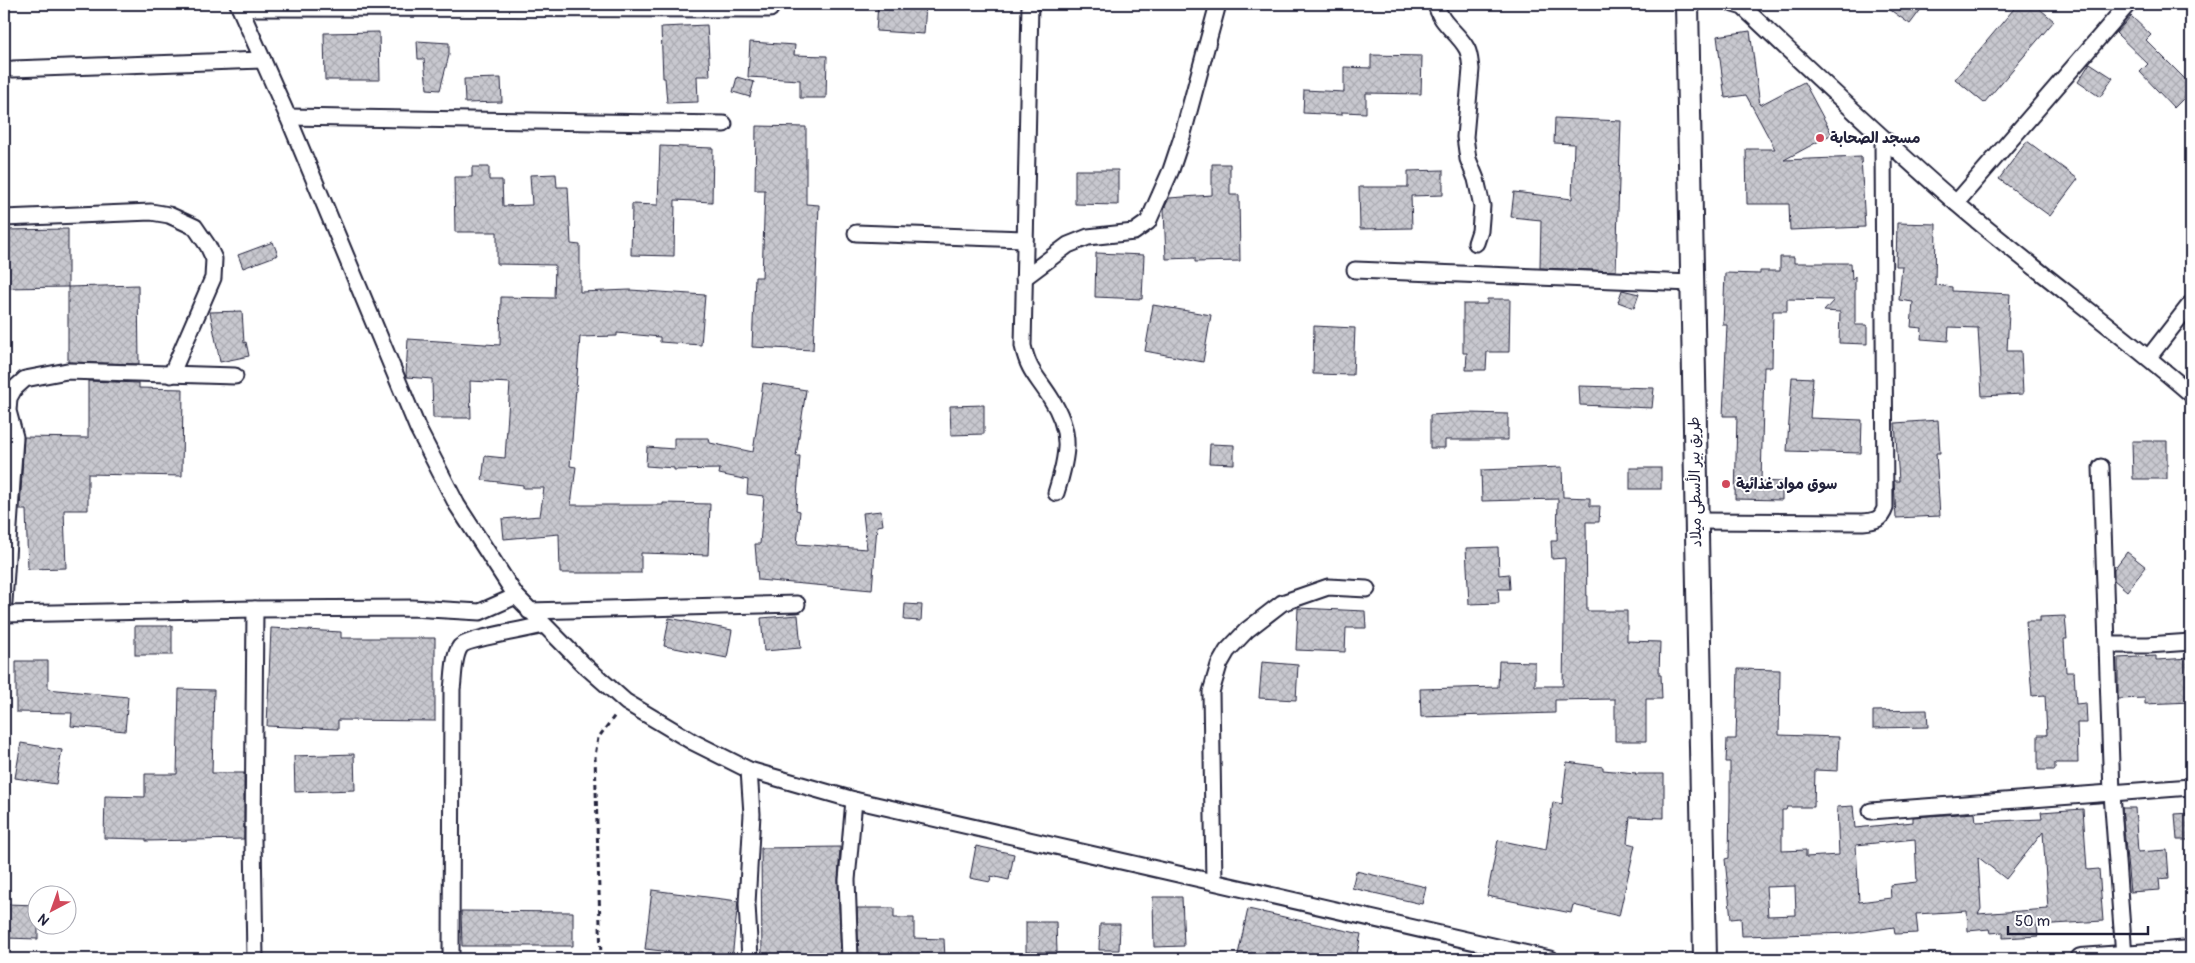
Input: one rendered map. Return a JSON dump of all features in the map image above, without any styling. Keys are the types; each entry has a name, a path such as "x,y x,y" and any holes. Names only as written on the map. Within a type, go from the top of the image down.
{"main road":[{"name":"طريق بير الأسطى ميلاد","path":"1687,4 1705,959"},
{"path":"2082,959 2191,951"}],"street":[{"path":"1030,4 1023,346 1027,364 1050,397 1066,431 1068,446 1066,463 1056,493"},
{"path":"1024,278 1068,245 1088,237 1134,232 1148,222 1171,170 1218,4"},
{"path":"1436,4 1437,11 1466,48 1469,56 1471,69 1465,148 1476,179 1482,206 1480,231 1476,243"},
{"path":"1733,4 1743,8 1956,203 2049,280 2078,300 2149,357 2191,394"},
{"path":"1956,203 2128,4"},
{"path":"770,9 239,6 288,117 418,429 457,505 516,596 543,625 626,702 693,742 749,770 854,800 1550,959"},
{"path":"13,69 263,60"},
{"path":"288,117 724,124"},
{"path":"1696,521 1863,522 1876,521 1883,515 1885,508 1883,138"},
{"path":"4,218 151,212 169,215 194,227 208,246 214,259 213,278 171,375"},
{"path":"856,233 1025,239"},
{"path":"1355,270 1692,283"},
{"path":"2149,357 2191,303"},
{"path":"4,602 14,437 8,410 9,398 14,389 25,379 68,371 235,376"},
{"path":"2101,467 2112,794 2124,956"},
{"path":"1214,881 1211,692 1219,665 1227,651 1247,630 1282,603 1328,586 1367,589"},
{"path":"4,614 412,608 480,612 516,596"},
{"path":"529,611 797,604"},
{"path":"255,609 252,839 255,959"},
{"path":"451,959 452,689 456,656 460,646 468,641 543,625"},
{"path":"2108,644 2148,645 2191,642"},
{"path":"749,770 752,814 747,904 750,959"},
{"path":"1872,811 2191,787"},
{"path":"850,959 847,880 854,800"}],"path":[{"path":"601,959 595,756 598,738 626,702"}],"building":[{"path":"878,4 926,4 924,34 876,31"},
{"path":"1882,4 1925,4 1910,24"},
{"path":"2018,4 2034,4 2054,21 1984,103 1955,79"},
{"path":"2131,16 2151,35 2146,40 2191,85 2191,91 2174,108 2140,72 2148,64 2116,33"},
{"path":"707,25 710,76 697,76 698,102 667,103 665,78 663,78 661,27"},
{"path":"1750,31 1760,105 1804,82 1832,134 1784,160 1861,157 1865,227 1790,230 1789,204 1747,204 1746,149 1775,149 1746,95 1725,98 1717,36"},
{"path":"379,32 380,80 325,80 324,33"},
{"path":"417,41 449,43 449,55 440,90 427,89 424,59 418,59"},
{"path":"750,42 795,45 794,55 827,56 826,98 800,98 800,80 748,77"},
{"path":"1371,55 1422,56 1421,94 1366,93 1366,113 1342,112 1342,115 1303,113 1304,90 1344,92 1344,67 1371,68"},
{"path":"2090,63 2113,78 2100,97 2078,82"},
{"path":"737,77 754,82 750,97 733,92"},
{"path":"501,78 502,102 465,103 464,79"},
{"path":"1555,118 1621,121 1616,271 1540,268 1541,220 1511,217 1514,192 1572,199 1574,144 1554,143"},
{"path":"756,126 806,127 806,204 819,205 813,350 752,347 755,277 762,277 765,190 755,190"},
{"path":"2027,141 2078,179 2050,216 1999,179"},
{"path":"660,146 713,148 712,202 675,200 674,256 631,255 632,204 658,205"},
{"path":"1212,164 1230,164 1230,195 1239,195 1240,261 1195,262 1195,258 1166,259 1164,209 1169,198 1212,195"},
{"path":"472,167 489,167 489,180 502,180 503,206 532,205 530,175 556,174 557,187 568,187 571,244 580,245 580,292 630,290 705,295 701,345 660,342 660,337 617,333 617,336 580,337 570,466 576,467 571,505 710,504 708,555 641,553 641,573 560,573 559,534 504,539 502,519 540,516 544,488 523,488 523,485 482,480 485,456 505,458 510,383 470,381 471,418 433,418 432,379 407,377 406,375 408,339 500,345 501,297 554,298 555,265 497,264 497,232 455,232 454,177 472,177"},
{"path":"1075,170 1118,170 1118,205 1075,204"},
{"path":"1443,170 1443,195 1411,196 1412,228 1360,229 1359,187 1408,187 1408,171"},
{"path":"1897,223 1936,224 1935,285 1952,287 1952,291 2010,294 2007,351 2021,351 2023,394 1982,396 1978,328 1949,327 1948,341 1921,339 1922,328 1911,327 1913,302 1899,300 1902,266 1896,266"},
{"path":"68,229 68,287 4,288 4,230"},
{"path":"273,242 278,255 243,268 238,255"},
{"path":"1096,253 1144,255 1142,299 1095,297"},
{"path":"1780,257 1794,257 1794,263 1851,263 1852,280 1855,276 1855,325 1867,325 1867,344 1839,343 1840,312 1824,311 1834,300 1787,299 1787,311 1773,311 1772,367 1764,367 1761,481 1782,482 1782,500 1735,499 1737,416 1723,416 1727,325 1723,325 1725,273 1760,274 1760,271 1780,271"},
{"path":"138,285 139,364 68,362 68,287"},
{"path":"1622,290 1639,294 1634,308 1618,302"},
{"path":"1487,299 1510,299 1509,352 1487,352 1486,370 1466,370 1467,353 1463,353 1463,304 1487,304"},
{"path":"1153,305 1211,315 1203,362 1145,351"},
{"path":"242,311 244,343 246,342 249,356 220,362 210,312"},
{"path":"1314,326 1355,328 1353,375 1313,374"},
{"path":"1792,377 1813,378 1810,418 1862,420 1861,453 1787,451"},
{"path":"88,381 139,383 139,388 183,389 182,476 88,474 88,510 64,510 66,568 28,569 26,510 20,510 24,437 88,438"},
{"path":"763,383 806,390 796,456 800,456 796,510 800,511 797,544 867,549 863,513 881,511 883,525 877,526 872,590 758,580 755,544 760,544 764,496 747,494 748,480 719,474 720,469 674,470 674,468 646,466 647,447 674,449 674,438 709,438 710,443 753,452"},
{"path":"1579,386 1654,388 1652,408 1580,405"},
{"path":"984,405 984,434 951,435 950,406"},
{"path":"1508,414 1508,440 1445,440 1445,448 1430,448 1430,415"},
{"path":"1938,420 1940,453 1936,453 1940,516 1896,518 1894,481 1899,481 1895,423"},
{"path":"2132,441 2167,441 2167,479 2133,479"},
{"path":"1210,444 1234,445 1234,464 1209,463"},
{"path":"1562,467 1563,497 1590,498 1590,506 1600,506 1599,522 1586,522 1587,611 1627,611 1627,641 1660,642 1659,675 1661,675 1662,699 1646,699 1646,741 1615,741 1615,699 1555,700 1555,713 1421,717 1420,689 1498,687 1499,661 1535,662 1535,686 1563,686 1565,558 1552,559 1551,541 1557,541 1558,499 1482,501 1481,470"},
{"path":"1630,468 1661,468 1661,489 1630,489"},
{"path":"1498,547 1499,575 1509,574 1510,589 1498,589 1499,603 1469,604 1466,548"},
{"path":"2127,552 2146,567 2127,591 2114,580 2114,569"},
{"path":"905,604 922,605 921,621 904,620"},
{"path":"1298,608 1365,611 1366,628 1346,628 1345,652 1296,650"},
{"path":"798,615 801,648 764,651 761,618"},
{"path":"2065,616 2067,639 2064,639 2066,672 2074,672 2076,704 2086,703 2087,723 2077,723 2078,763 2055,763 2055,770 2038,770 2038,735 2047,735 2045,695 2032,696 2026,621 2040,621 2040,617"},
{"path":"669,618 732,630 727,658 664,646"},
{"path":"135,626 172,626 172,655 135,655"},
{"path":"271,628 341,632 341,638 435,638 435,721 338,720 338,729 267,726"},
{"path":"2156,656 2156,660 2191,658 2191,702 2145,704 2145,698 2118,699 2118,658"},
{"path":"16,661 48,661 48,689 128,697 125,731 71,726 72,713 16,712"},
{"path":"1262,662 1298,665 1296,700 1259,698"},
{"path":"1738,669 1780,670 1779,735 1839,737 1838,771 1815,770 1814,807 1787,807 1786,810 1782,810 1782,851 1806,850 1806,857 1839,855 1837,807 1853,806 1855,828 1913,822 1913,817 1975,813 1976,822 2042,819 2041,812 2083,809 2087,870 2099,869 2103,921 2037,925 2038,936 2003,938 2003,932 1990,933 1989,929 1968,931 1967,911 1916,914 1918,933 1895,934 1894,927 1854,933 1742,936 1741,918 1731,919 1725,859 1729,858 1730,800 1730,762 1726,762 1727,739 1736,739","holes":["2043,832 2048,909 1978,914 1981,909 1978,857 2006,879","1915,839 1917,882 1890,885 1891,898 1859,902 1856,845","1795,886 1796,915 1768,916 1766,887"]},
{"path":"179,689 214,690 212,773 244,773 244,839 146,841 146,839 104,838 105,796 145,797 145,774 177,774"},
{"path":"1927,710 1928,727 1873,728 1873,711"},
{"path":"21,743 62,750 56,784 15,778"},
{"path":"354,754 355,790 295,792 294,756"},
{"path":"1567,762 1603,767 1603,770 1635,774 1664,774 1664,818 1630,817 1627,843 1635,845 1619,916 1573,905 1571,913 1487,896 1498,840 1546,850 1553,802 1562,804"},
{"path":"2122,808 2135,808 2138,852 2167,850 2169,878 2159,879 2160,890 2130,892"},
{"path":"2191,813 2191,840 2177,840 2175,814"},
{"path":"976,846 1014,854 1009,880 991,876 990,882 970,878"},
{"path":"840,847 838,880 841,959 762,959 761,848"},
{"path":"1356,871 1426,887 1422,904 1352,888"},
{"path":"652,890 738,901 732,959 645,949"},
{"path":"1153,897 1182,897 1184,946 1154,947"},
{"path":"6,904 28,905 28,936 38,936 38,939 5,938"},
{"path":"857,908 894,908 894,918 914,918 914,938 944,939 945,959 859,959"},
{"path":"1248,909 1361,934 1356,959 1237,959"},
{"path":"461,911 573,912 573,946 462,946"},
{"path":"1026,922 1056,922 1057,952 1026,952"},
{"path":"1100,924 1120,924 1119,950 1099,950"}],"place":[{"name":"مسجد الصحابة","path":"1820,138"},
{"name":"سوق مواد غذائية","path":"1726,484"}]}
